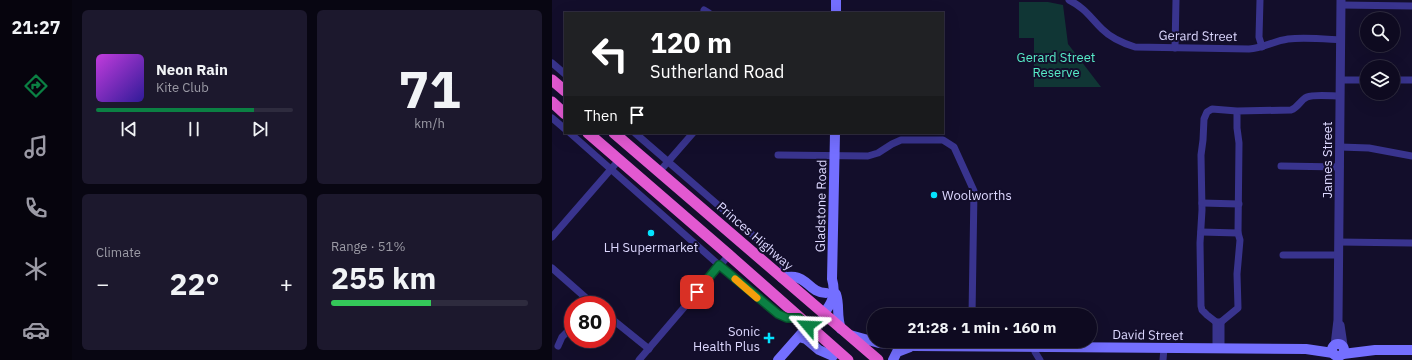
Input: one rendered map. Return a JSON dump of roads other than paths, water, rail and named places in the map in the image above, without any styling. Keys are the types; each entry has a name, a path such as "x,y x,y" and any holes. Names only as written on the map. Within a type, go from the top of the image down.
{"highway":[{"path":"552,80 564,90"},
{"path":"552,102 564,113"},
{"path":"589,134 729,254 808,326 835,356 848,360"},
{"name":"Princes Highway","path":"615,134 878,360"},
{"path":"808,326 820,311"}],"main road":[{"path":"836,0 836,12"},
{"name":"Gladstone Road","path":"820,311 831,286 835,134"},
{"path":"782,278 790,276 797,277 802,279 817,292 831,286 838,299 837,317 844,332"},
{"path":"778,360 808,326"},
{"name":"David Street","path":"844,332 867,339"},
{"path":"799,337 806,340 819,350 835,356"},
{"name":"David Street","path":"1097,347 1306,350 1338,352 1412,350"},
{"path":"895,359 898,351 908,348"}],"street":[{"name":"Gerard Street","path":"1069,0 1086,10 1103,30 1121,42 1143,48 1248,49 1262,47 1282,40 1291,39 1341,40"},
{"path":"1175,48 1176,0"},
{"path":"1260,0 1259,37 1262,47"},
{"path":"1341,3 1412,6"},
{"name":"James Street","path":"1338,352 1341,3"},
{"path":"552,63 564,73"},
{"path":"1340,80 1360,80"},
{"path":"1400,80 1412,80"},
{"path":"1219,322 1207,315 1202,308 1201,155 1205,116 1209,110 1212,109 1237,111 1292,110 1305,98 1340,96"},
{"path":"1219,322 1238,308 1237,274 1240,240 1238,232 1239,143 1237,111"},
{"path":"552,118 563,126"},
{"path":"571,134 719,265 778,314 787,318 799,318"},
{"path":"635,134 779,258 784,266 782,278"},
{"path":"659,172 692,134"},
{"path":"778,155 871,156 901,140 943,140 954,147 974,191 972,308"},
{"path":"1340,147 1369,148 1412,156"},
{"path":"552,237 619,160"},
{"path":"1281,166 1340,167"},
{"path":"1202,203 1239,204"},
{"path":"1201,232 1238,232"},
{"path":"1339,242 1412,243"},
{"path":"639,360 729,254"},
{"path":"1283,256 1339,255"},
{"path":"552,268 584,296"},
{"path":"1219,322 1219,349"},
{"path":"616,323 649,349"},
{"path":"558,346 564,335"},
{"path":"1035,348 1040,360"},
{"path":"1164,348 1164,360"}],"place":[{"name":"Woolworths","path":"934,195"},
{"name":"LH Supermarket","path":"651,233"},
{"name":"Sonic Health Plus","path":"769,338"}],"park label":[{"name":"Gerard Street Reserve","path":"1056,64"}]}
